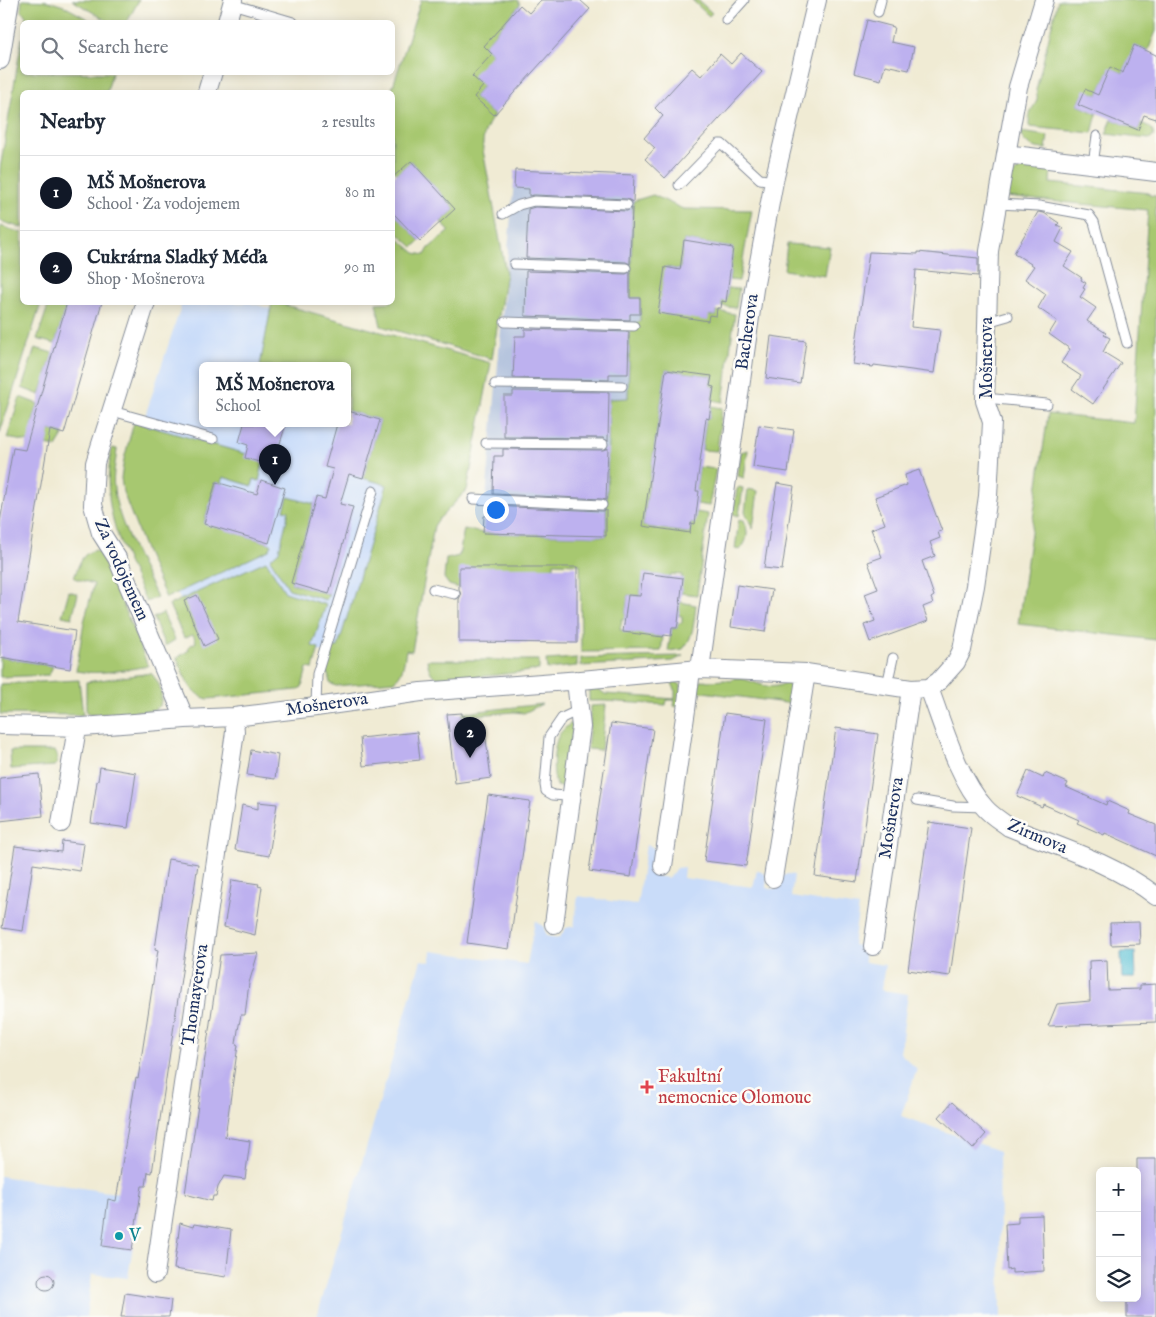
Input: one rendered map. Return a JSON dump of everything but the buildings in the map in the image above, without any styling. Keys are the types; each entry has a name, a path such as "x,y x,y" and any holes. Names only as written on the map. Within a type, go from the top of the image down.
{"street":[{"path":"0,60 2,34 10,0"},
{"name":"Bacherova","path":"695,669 754,290 774,181 817,0"},
{"name":"Mošnerova","path":"0,725 78,728 185,718 234,717 316,708 421,692 695,669 806,672 887,686 920,689 939,680 956,662 962,650 975,586 988,496 992,422 985,398 989,251 1018,87 1044,0"},
{"path":"228,20 232,2"},
{"path":"208,90 212,75"},
{"path":"1006,154 1156,172"},
{"name":"Za vodojemem","path":"145,305 96,463 93,505 101,533 117,558 185,718"},
{"path":"663,866 686,710 695,669"},
{"path":"773,878 806,672"},
{"path":"554,924 581,727 576,680"},
{"name":"Mošnerova","path":"873,946 920,689"},
{"name":"Zirmova","path":"920,689 970,786 984,807 996,819 1009,827 1106,866 1133,880 1156,896"},
{"name":"Thomayerova","path":"155,1274 235,732 234,717"},
{"path":"62,823 78,728"}],"lane":[{"path":"726,20 744,0"},
{"path":"878,12 881,0"},
{"path":"232,2 287,20"},
{"path":"1093,164 1097,136"},
{"path":"680,185 719,144 722,144 760,179 774,181"},
{"path":"503,214 518,205 534,201 628,205"},
{"path":"997,204 1039,206 1089,215 1094,222 1128,342"},
{"path":"514,264 626,268"},
{"path":"987,322 1008,316"},
{"path":"505,322 634,326"},
{"path":"495,384 622,386"},
{"path":"985,398 1047,404"},
{"path":"112,411 214,439"},
{"path":"486,443 603,444"},
{"path":"316,708 317,674 373,491"},
{"path":"473,499 602,504"},
{"path":"433,589 455,594"},
{"path":"887,686 893,658"},
{"path":"566,796 553,795 546,791 549,737 562,718 579,710"},
{"path":"917,800 954,806 984,807"}],"shaded area":[{"path":"515,170 634,175 630,297 640,298 640,314 628,374 628,398 609,400 606,536 483,533"},
{"path":"181,305 257,305 445,357 392,648 206,657 125,477"},
{"name":"Fakultní nemocnice Olomouc","path":"646,845 651,846 657,852 656,876 669,878 676,868 684,867 683,878 753,887 757,870 765,874 767,879 766,888 778,889 782,876 788,874 794,875 791,897 859,907 853,945 860,946 864,951 864,962 885,965 881,990 908,994 900,1053 917,1069 901,1116 999,1151 1001,1317 317,1317 421,960 430,962 431,951 527,964 535,921 544,927 546,936 559,938 566,928 574,926 578,896 637,905"},
{"path":"0,1176 129,1195 139,1204 128,1278 92,1274 86,1317 0,1317"}],"green space":[{"path":"22,0 48,1 64,6 89,20 25,20 26,16 21,10"},
{"path":"72,0 139,0 128,20 106,20"},
{"path":"421,0 518,0 520,5 484,46 492,54 483,86 474,97 494,115 485,132 483,150 506,273 492,359 381,326 376,305 395,305 395,236 415,253 425,255 429,248 449,231 441,222 455,209 411,161 397,174 395,172 395,90 392,90"},
{"path":"692,0 698,0 712,13 709,16"},
{"path":"1058,0 1156,0 1156,31 1148,51 1135,46 1123,73 1110,68 1098,95 1085,90 1078,105 1097,114 1092,133 1029,126 1030,113 1037,99 1036,90"},
{"path":"20,50 20,75 111,75 108,90 20,90 20,227 0,221 0,169"},
{"path":"1112,119 1138,130 1141,123 1146,125 1152,129 1153,137 1149,139 1106,134"},
{"path":"1020,132 1048,136 1046,149 1037,148 1026,143"},
{"path":"1032,167 1051,168 1050,183 1149,193 1149,195 1156,196 1156,640 1018,624 1048,414 1134,423 1148,210 1005,197 1012,176 1019,170"},
{"path":"653,195 683,209 752,210 739,281 729,280 733,248 684,240 680,270 666,267 709,315 716,316 717,311 735,314 723,402 712,400 714,387 710,386 712,376 666,370 643,526 689,533 691,523 694,524 696,512 708,514 697,595 681,593 682,575 671,574 670,577 644,573 640,596 628,595 625,619 622,619 620,630 663,637 661,651 581,652 580,564 554,563 554,567 459,588 449,585 444,578 446,559 459,556 464,529 483,533 606,536 609,399 628,398 630,324 640,322 640,298 630,298 633,201"},
{"path":"395,214 420,241 413,247 395,231"},
{"path":"0,226 20,232 20,305 40,305 0,433"},
{"path":"787,244 830,247 825,276 784,270"},
{"path":"728,288 739,289 736,308 721,306 722,301 726,301"},
{"path":"48,305 66,305 55,344 37,339"},
{"path":"271,305 285,305 491,363 467,490 434,526 412,651 406,650 402,671 394,681 336,686 330,683 328,674 324,673 330,647 338,647 387,485 363,478 380,420 351,412 351,362 261,362"},
{"path":"35,348 53,353 40,395 22,388"},
{"path":"20,397 38,404 32,425 64,434 56,447 7,438"},
{"path":"711,406 722,408 717,451 702,450 706,418 709,419"},
{"path":"134,422 264,459 259,481 254,479 252,486 223,477 221,484 216,482 204,523 269,543 272,545 269,550 166,598 123,492 121,478"},
{"path":"112,448 117,449 114,483 120,514 131,543 157,597 146,602 115,528 108,490"},
{"path":"748,450 744,478 738,476 741,452"},
{"path":"699,467 716,469 709,506 697,504 699,492 696,491"},
{"path":"739,487 743,488 739,516 733,514 737,489"},
{"path":"748,489 758,491 753,529 745,512"},
{"path":"288,497 314,504 291,583 329,594 326,600 289,589 270,559 279,551 289,511 284,510"},
{"path":"739,519 744,520 747,529 745,543 740,550 735,549"},
{"path":"97,550 106,556 124,596 120,598 148,666 103,672 76,671 84,622 94,584 74,578 84,556"},
{"path":"266,561 285,592 326,605 312,646 319,648 313,669 307,668 302,687 297,690 208,699 196,693 182,671 177,658 189,650 188,647 196,642 193,635 184,638 169,605"},
{"path":"69,591 78,594 72,618 62,616"},
{"path":"680,602 696,605 693,628 683,649 668,651 672,628 677,628 677,623 682,623 682,616 678,615"},
{"path":"163,613 175,640 165,646 153,618"},
{"path":"683,656 673,661 581,666 581,658"},
{"path":"0,657 53,666 49,675 0,677"},
{"path":"577,658 577,666 547,669 546,660"},
{"path":"427,660 539,660 539,670 444,681 432,674"},
{"path":"151,673 160,688 160,706 153,710 91,715 86,713 86,682"},
{"path":"734,678 741,678 773,687 788,683 793,691 793,704 696,691 701,681 731,681"},
{"path":"79,680 83,715 0,714 0,684"},
{"path":"675,681 681,685 681,707 674,706 675,700 667,700 666,705 589,701 589,692 595,687 605,694 675,699 675,690 672,683"},
{"path":"542,704 524,713 462,716 462,713"},
{"path":"606,705 601,750 587,749 590,706"},
{"path":"570,724 573,724 566,789 557,786 554,775 554,760 555,746 559,735"},
{"path":"10,751 54,751 57,754 57,764 54,766 11,769"}],"water":[{"path":"1121,952 1135,952 1136,978 1122,978"}],"place":[{"name":"MŠ Mošnerova","path":"275,485"},
{"name":"Cukrárna Sladký Méďa","path":"470,758"},
{"name":"Fakultní nemocnice Olomouc","path":"647,1087"},
{"name":"V","path":"119,1236"}]}
